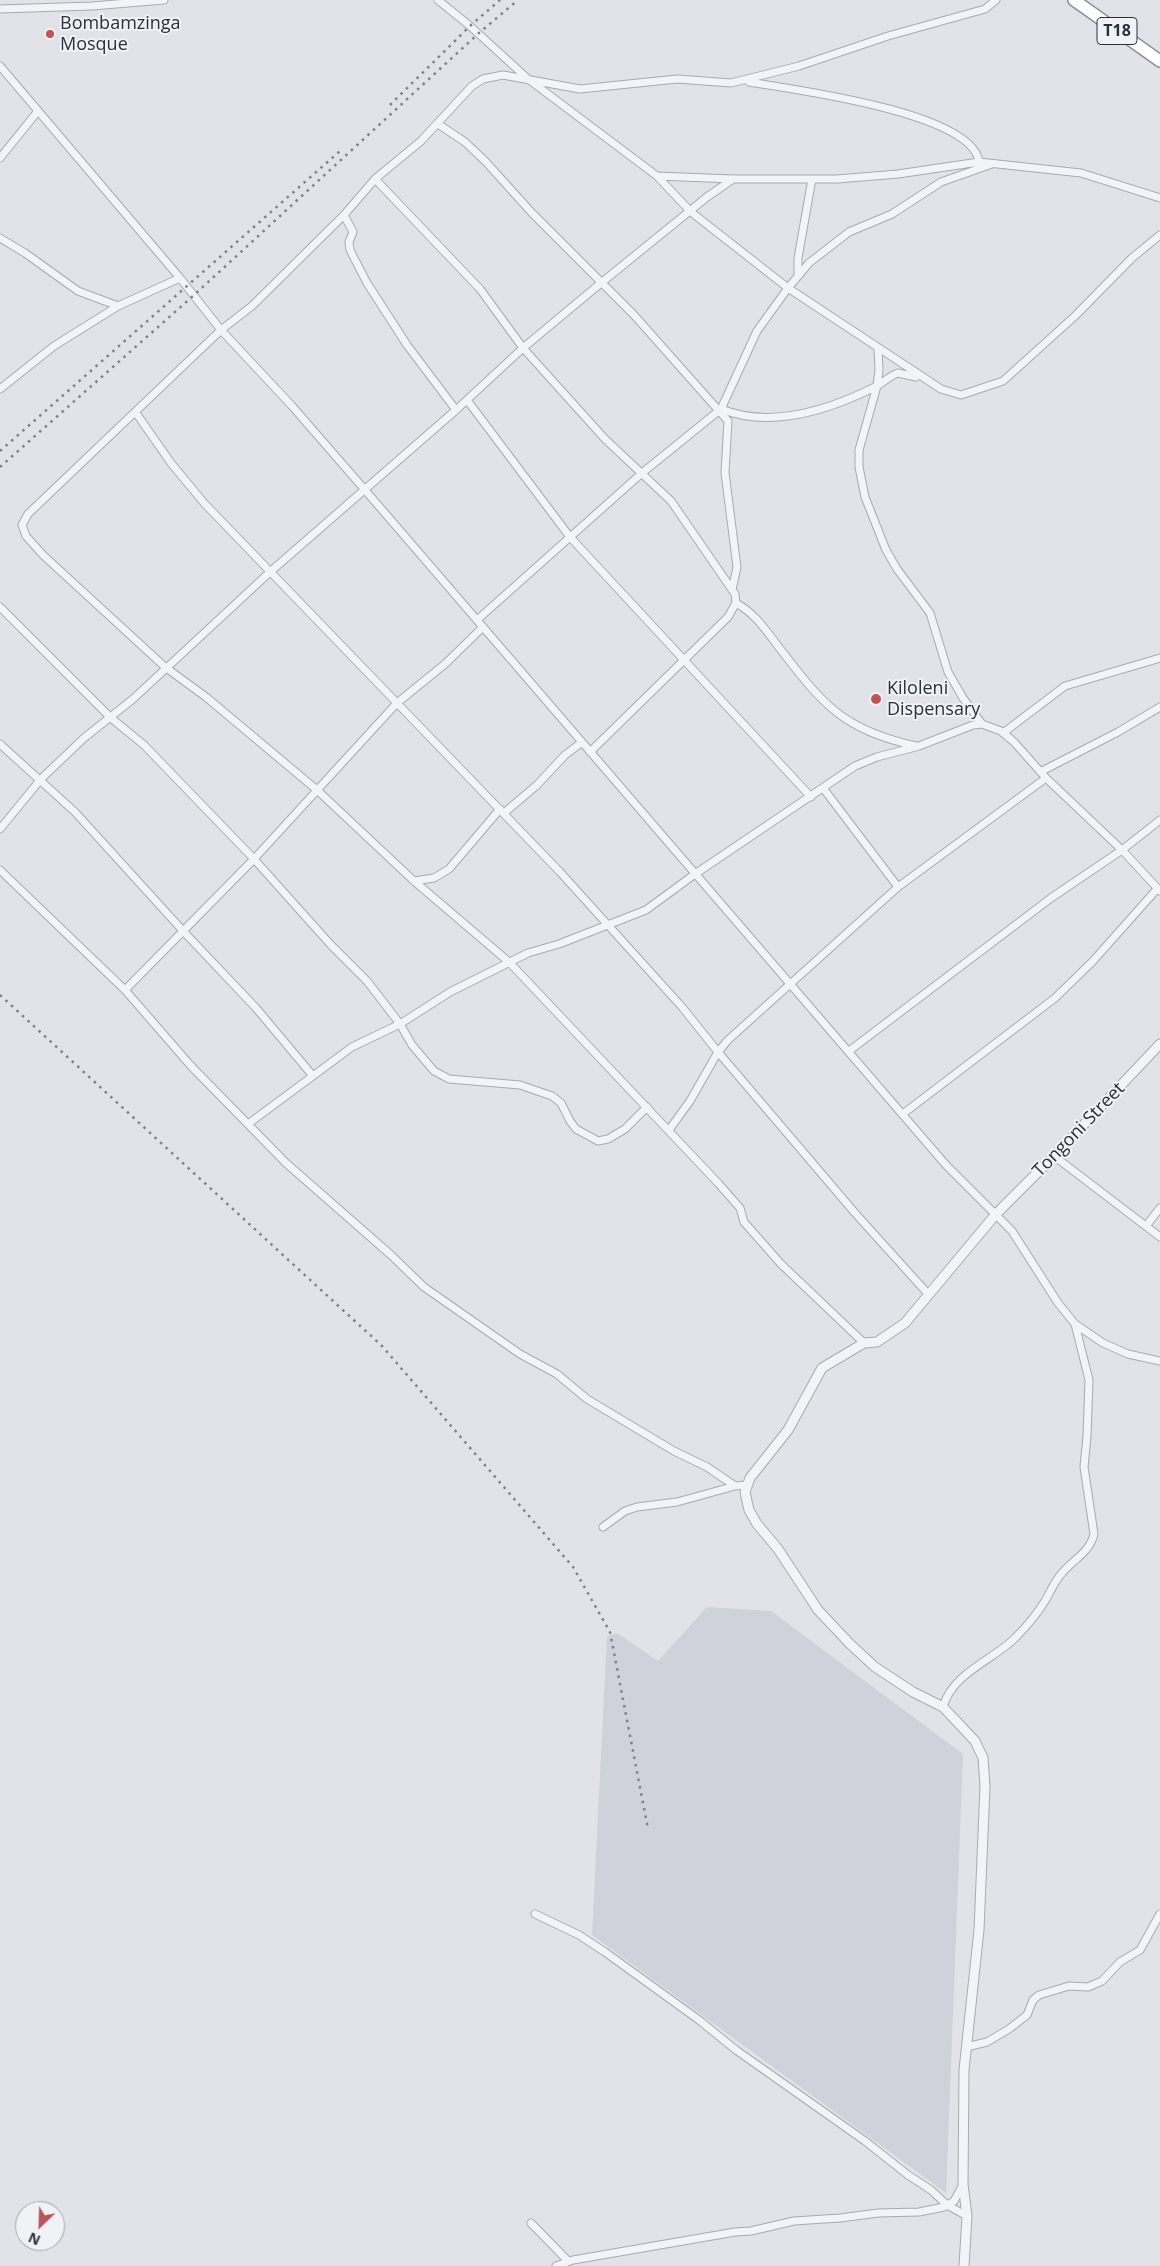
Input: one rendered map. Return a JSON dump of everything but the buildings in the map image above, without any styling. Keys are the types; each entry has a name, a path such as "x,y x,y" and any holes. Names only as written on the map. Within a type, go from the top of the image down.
{"highway":[{"name":"T18","path":"1074,0 1160,61"}],"street":[{"path":"0,9 92,6 164,0"},
{"path":"438,0 470,26 528,79 657,176 691,212 788,288 941,389 961,395 1003,381 1075,316 1132,258 1160,235"},
{"path":"864,1343 781,1264 744,1222 740,1208 669,1130 597,1057 509,962 414,881 316,790 206,697 165,667 43,555 26,536 22,525 28,514 221,330 252,306 344,215 375,179 421,141 472,86 483,79 503,74 580,89 677,80 714,83 744,81 799,66 888,36 985,10 996,0"},
{"path":"0,66 180,278 221,330 365,490 581,743 971,1192 996,1214 1012,1232 1058,1303 1075,1324 1103,1343 1128,1354 1160,1361"},
{"path":"744,81 854,99 915,117 948,130 975,151 979,162"},
{"path":"0,158 38,110"},
{"path":"438,124 465,142 532,213 645,326 725,418 728,424 725,473 737,567 732,590"},
{"path":"657,176 812,180 898,174 979,162 1081,173 1160,198"},
{"path":"476,620 642,474 719,410 758,331 788,288 809,263 849,232 892,214 941,182 992,164"},
{"path":"375,179 480,289 523,348 605,439 657,486 683,515 732,590 736,603 754,616 815,694 845,719 875,735 919,746"},
{"path":"0,829 41,779 84,738 111,718 270,572 456,410 523,348 707,197 733,179"},
{"path":"798,276 798,258 812,180"},
{"path":"344,215 352,232 349,242 350,250 367,283 407,345 456,410"},
{"path":"0,238 25,253 78,291 118,306"},
{"path":"0,389 54,346 118,306 180,278"},
{"path":"878,348 880,370 877,386 860,439 859,450 859,467 865,497 877,530 897,569 930,612 948,672 963,698 982,724 1003,733 1042,771 1046,778 1122,850 1159,890 1093,961 1055,998 904,1113"},
{"path":"719,410 742,415 795,415 821,409 877,386 898,373 908,373 926,380"},
{"path":"466,400 570,537 811,796"},
{"path":"136,413 171,463 204,503 502,811 608,926 682,1007 855,1213 929,1295"},
{"path":"590,752 728,618 736,603"},
{"path":"0,607 111,718 144,746 254,859 330,944 367,981 400,1024 412,1045 434,1070 450,1079 528,1087 552,1096 561,1104 576,1129 598,1141 608,1140 625,1128 647,1107"},
{"path":"125,990 254,859 397,703 445,664 483,627"},
{"path":"1003,733 1065,686 1160,658"},
{"path":"1042,771 1160,708"},
{"path":"248,1124 352,1047 400,1024 450,992 528,953 559,944 646,910 695,874 865,761 919,746 982,724"},
{"path":"414,881 434,878 449,869 502,811 537,785 565,755 581,743"},
{"path":"0,744 41,779 75,812 256,1008 313,1076"},
{"path":"669,1130 690,1101 718,1052 728,1040 898,887 1046,778"},
{"path":"823,788 898,887"},
{"path":"849,1051 1051,898 1122,850 1160,820"},
{"path":"0,870 125,990 191,1066 248,1124 332,1205 440,1300 520,1354 557,1374 587,1399 674,1451 707,1467 735,1486"},
{"name":"Tongoni Street","path":"746,1485 788,1430 822,1368 864,1343 877,1342 892,1334 905,1323 996,1214 1160,1044"},
{"path":"1054,1156 1160,1237"},
{"path":"1146,1226 1160,1208"},
{"path":"943,1707 945,1699 966,1675 1015,1638 1045,1602 1063,1571 1089,1547 1093,1540 1094,1534 1084,1467 1087,1436 1088,1380 1075,1324"},
{"path":"603,1527 631,1509 650,1504 677,1502 735,1486 746,1485 746,1502 757,1524 778,1549 818,1610 850,1644 876,1667 913,1692 943,1707 975,1741 983,1758 985,1786 979,1930 966,2047 963,2184 968,2216 964,2266"},
{"path":"535,1914 579,1934 605,1952 699,2020 736,2050 931,2190 947,2205 968,2216"},
{"path":"966,2047 987,2042 1009,2029 1027,2015 1033,2000 1039,1995 1069,1986 1088,1987 1102,1981 1120,1962 1140,1950 1160,1914"},
{"path":"556,2266 568,2261 735,2232 751,2231 794,2222 878,2213 919,2212 947,2205 954,2201 963,2184"},
{"path":"531,2223 568,2261"}],"shaded area":[{"path":"707,1607 771,1611 963,1754 946,2193 592,1935 607,1636 617,1633 658,1661"}],"railway":[{"path":"390,105 470,26 500,0"},
{"path":"0,467 193,296 479,33 518,0"},
{"path":"0,451 340,151"},
{"path":"0,995 382,1346 573,1567 610,1632 648,1829"}],"place":[{"name":"Bombamzinga Mosque","path":"50,34"},
{"name":"Kiloleni Dispensary","path":"876,699"}]}
